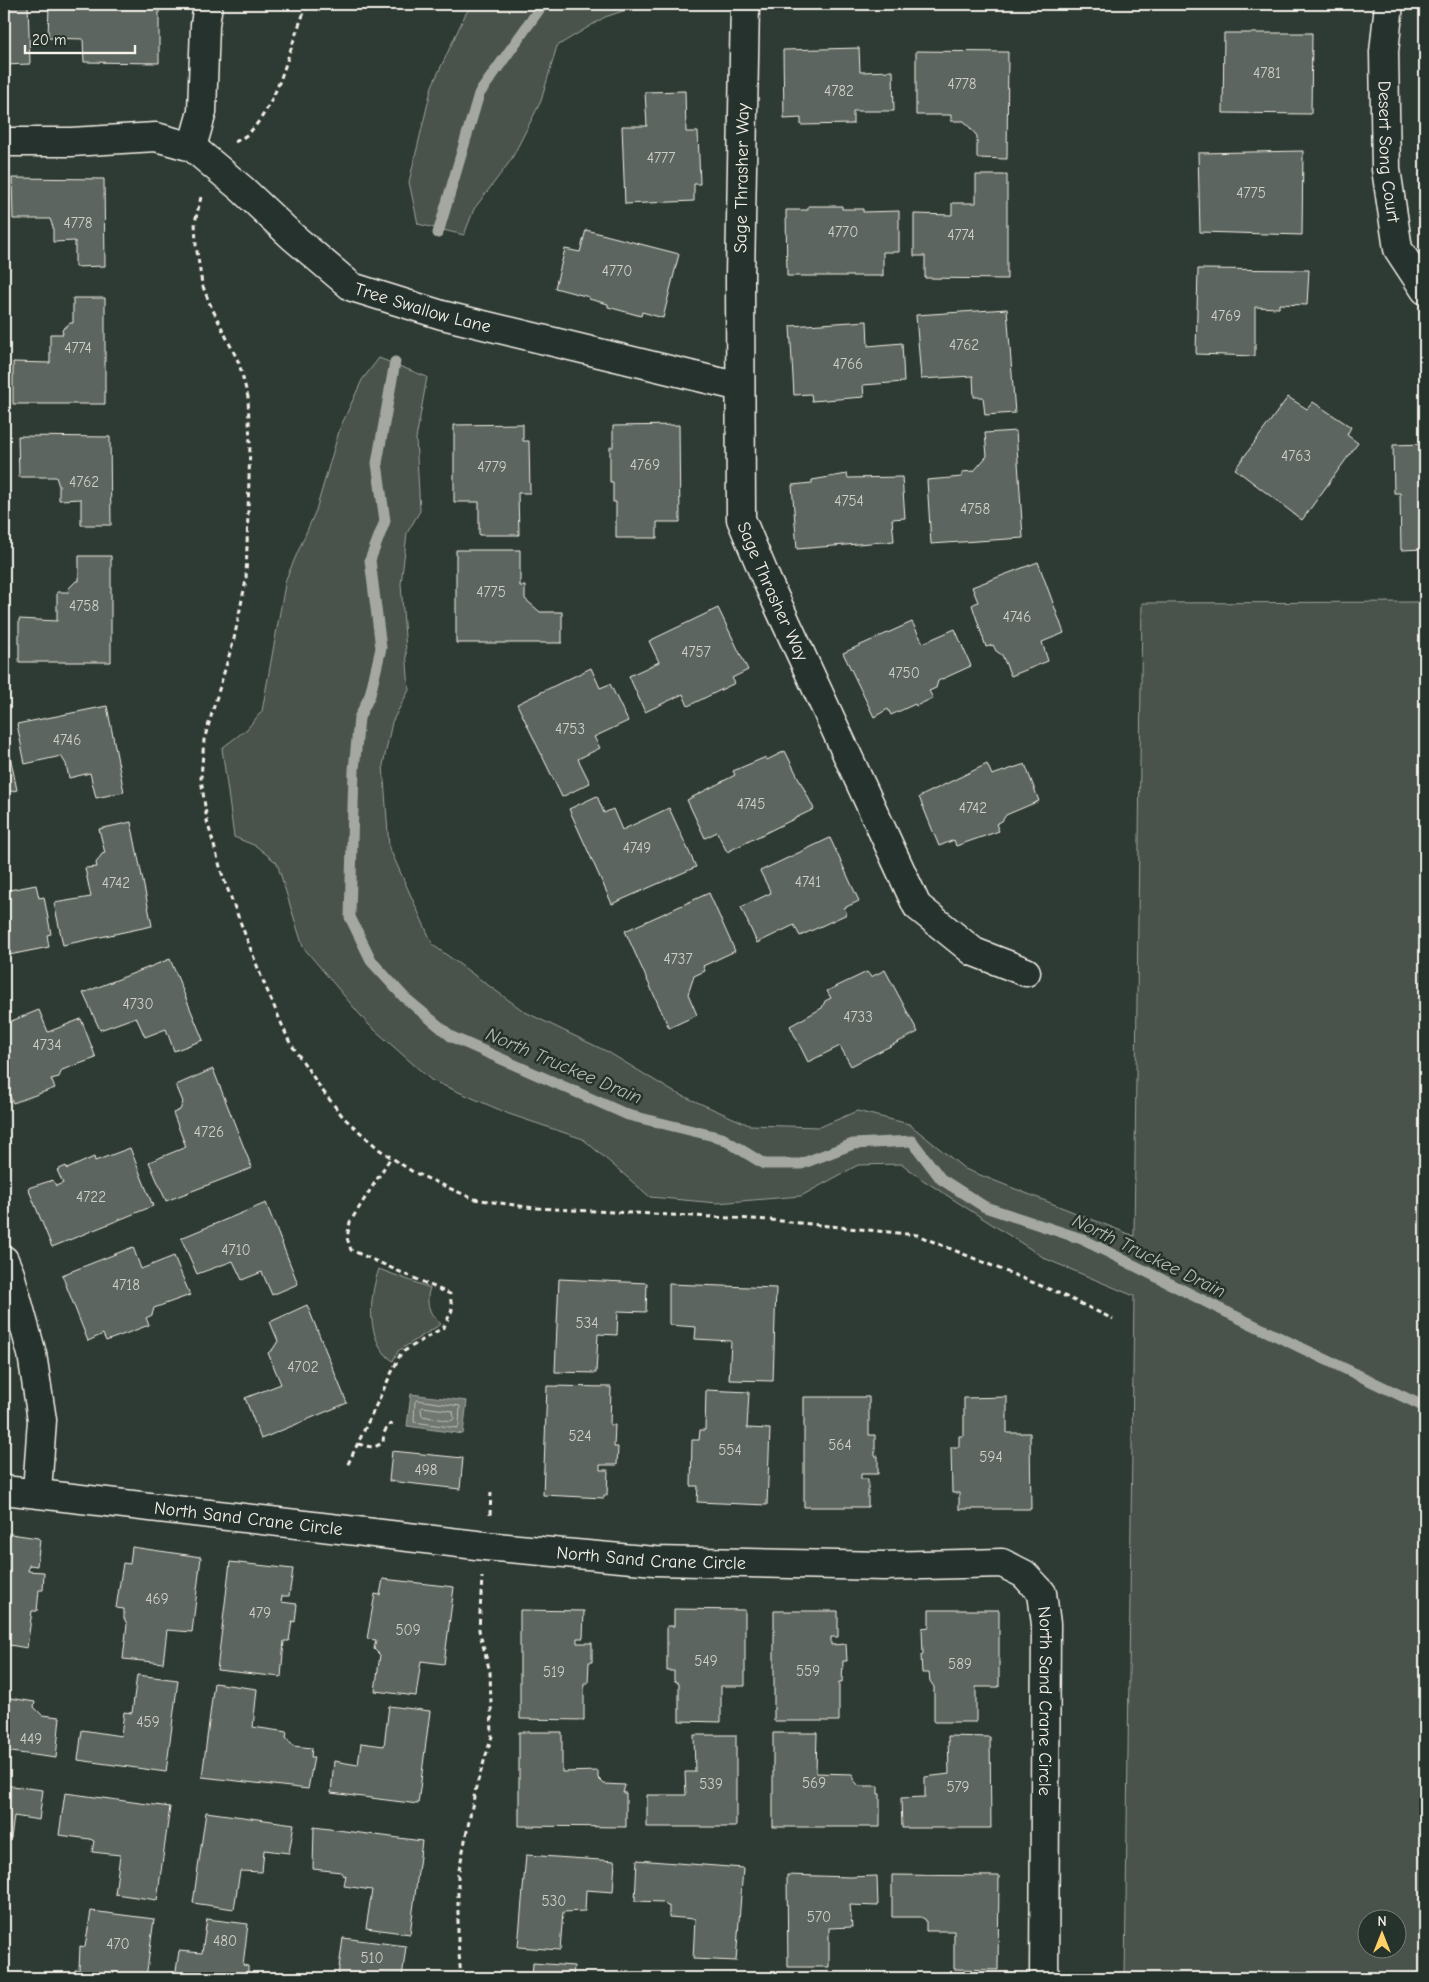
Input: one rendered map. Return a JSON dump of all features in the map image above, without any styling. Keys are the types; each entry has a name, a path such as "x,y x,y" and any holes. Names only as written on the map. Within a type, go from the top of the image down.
{"street":[{"path":"192,147 202,112 205,25 208,4"},
{"name":"Sage Thrasher Way","path":"745,4 740,267 741,519 767,581 917,906 974,952 1026,972"},
{"name":"Desert Song Court","path":"1388,4 1384,52 1386,169 1398,249 1425,290"},
{"name":"Tree Swallow Lane","path":"4,142 71,142 156,137 192,147 352,287 442,315 740,387"},
{"path":"4,1260 10,1274 32,1354 42,1420 37,1492"},
{"name":"North Sand Crane Circle","path":"4,1490 37,1492 485,1546 655,1561 884,1566 1002,1563 1024,1574 1042,1593 1046,1624 1044,1978"}],"path":[{"path":"232,143 250,132 267,108 283,74 308,4"},
{"path":"201,196 195,222 202,284 239,363 248,397 250,444 246,580 234,639 204,740 201,778 208,822 227,886 261,976 290,1041 322,1090 344,1118 380,1150 414,1172 474,1199 509,1205 771,1220 917,1234 1056,1292 1113,1319"},
{"path":"348,1464 401,1353 444,1327 452,1310 450,1294 351,1250 346,1238 350,1222 391,1157"},
{"path":"358,1444 370,1448 379,1445 383,1442 384,1433 388,1425 393,1424"},
{"path":"490,1518 491,1492"},
{"path":"461,1978 458,1941 458,1875 476,1787 492,1736 490,1672 480,1630 482,1572"}],"shaded area":[{"path":"475,4 638,4 638,6 605,17 557,46 541,101 511,160 474,209 464,235 418,224 409,182 432,86 466,13"},
{"path":"379,358 427,377 416,439 420,511 407,533 401,584 409,690 392,722 383,765 389,847 433,945 525,1012 608,1052 672,1091 749,1125 820,1127 857,1111 909,1124 965,1169 1134,1236 1142,603 1425,602 1425,1978 1125,1978 1134,1296 1046,1259 923,1180 902,1164 858,1165 801,1196 717,1203 650,1197 583,1139 509,1114 431,1080 367,1023 303,947 277,863 256,846 234,837 222,748 247,729 262,711 286,579 316,510 340,428 362,380"},
{"path":"379,1269 430,1288 429,1308 441,1324 398,1351 393,1361 378,1342 372,1318 373,1292"}],"water":[{"path":"411,1394 467,1401 463,1434 407,1426"}],"building":[{"path":"4,4 28,4 30,64 4,65"},
{"path":"49,4 159,4 159,63 84,62 83,39 48,38"},
{"path":"1224,33 1312,33 1311,114 1223,113"},
{"path":"859,48 860,72 893,71 894,111 853,111 853,124 801,125 801,118 784,119 783,50"},
{"path":"916,51 1008,52 1007,159 977,158 977,136 964,121 951,121 951,115 916,115"},
{"path":"685,91 686,132 698,132 700,184 694,184 694,201 625,204 622,126 647,126 645,92"},
{"path":"1303,151 1302,235 1200,232 1198,153"},
{"path":"976,175 1007,175 1007,279 925,278 925,256 914,256 914,214 952,215 952,203 976,203"},
{"path":"12,178 104,179 105,266 75,267 75,241 53,242 53,227 50,219 13,219"},
{"path":"808,206 842,206 842,209 863,209 863,212 899,211 899,252 883,252 883,276 787,276 786,210 808,210"},
{"path":"586,230 679,254 663,318 642,312 641,316 608,307 608,304 589,299 589,297 555,288 565,249 580,252"},
{"path":"1198,269 1309,270 1307,305 1279,304 1279,308 1255,307 1255,356 1196,354"},
{"path":"73,298 105,298 105,404 13,404 13,362 50,363 50,334 63,334 62,330 70,323 73,323"},
{"path":"1007,309 1015,413 985,415 983,397 974,397 973,376 921,379 916,315"},
{"path":"867,321 868,346 902,343 904,382 863,385 864,397 812,401 811,394 794,395 790,326"},
{"path":"1288,397 1307,409 1313,402 1351,427 1347,435 1358,443 1302,520 1235,469"},
{"path":"523,424 523,441 529,441 530,493 518,493 519,535 479,535 479,502 454,502 454,425"},
{"path":"679,425 680,522 657,522 657,538 616,538 616,502 613,502 613,482 610,482 610,447 613,447 613,426"},
{"path":"1016,431 1023,538 931,544 927,480 962,477 962,472 974,471 987,456 985,433"},
{"path":"18,436 110,437 111,525 81,525 81,499 59,500 59,486 56,477 19,477"},
{"path":"1425,444 1425,549 1401,550 1400,493 1394,493 1393,445"},
{"path":"4,468 6,468 7,508 4,508"},
{"path":"847,474 848,478 902,477 905,518 892,519 894,541 797,549 792,485 812,483 812,480"},
{"path":"456,550 520,550 520,586 525,586 525,599 540,612 562,612 562,643 456,643"},
{"path":"79,556 111,556 111,662 19,662 19,619 57,621 57,592 69,592 68,589 76,581 79,581"},
{"path":"1038,562 1064,633 1042,642 1048,661 1011,676 1002,655 996,651 993,645 986,647 972,605 978,602 972,587"},
{"path":"4,604 7,604 8,667 4,667"},
{"path":"718,608 748,670 732,678 735,683 688,706 683,694 645,712 629,676 659,662 649,641"},
{"path":"912,622 923,643 955,629 971,666 938,681 936,688 929,691 933,698 891,715 888,709 874,717 843,653"},
{"path":"591,668 600,688 610,684 628,721 594,737 600,748 578,759 590,783 562,797 517,704"},
{"path":"107,706 124,792 96,798 90,773 69,778 66,764 61,756 25,764 17,724"},
{"path":"9,751 17,790 4,793 4,752"},
{"path":"785,751 814,809 727,852 717,832 705,838 687,800 735,775 733,771 766,757 767,760"},
{"path":"987,764 992,775 1025,764 1039,801 1006,815 1002,821 996,824 999,831 956,846 954,840 939,846 919,797"},
{"path":"597,796 604,813 613,809 622,830 669,808 696,867 612,904 569,809"},
{"path":"131,822 152,926 63,945 54,903 91,897 85,868 97,867 96,863 102,854 105,853 99,829"},
{"path":"830,838 859,901 844,908 847,914 800,936 794,925 757,943 741,907 771,893 760,871"},
{"path":"36,885 39,898 44,897 51,934 47,935 49,947 4,956 4,891"},
{"path":"709,893 735,951 703,966 705,971 694,976 688,994 697,1015 669,1028 625,931"},
{"path":"170,959 203,1040 174,1051 166,1029 145,1037 136,1017 100,1030 83,993"},
{"path":"885,970 918,1032 851,1066 840,1046 808,1062 790,1026 822,1008 825,1001 831,998 827,991 867,972 871,977"},
{"path":"39,1010 48,1032 81,1019 96,1058 62,1070 59,1077 51,1079 55,1088 13,1103 10,1097 4,1099 4,1024"},
{"path":"213,1069 252,1168 166,1201 149,1162 186,1147 173,1113 180,1110 183,1102 176,1085"},
{"path":"130,1148 153,1206 52,1247 28,1188 53,1180 56,1186 63,1183 57,1170 66,1166 67,1169 94,1157 95,1161"},
{"path":"266,1203 298,1284 272,1295 262,1272 242,1280 233,1261 197,1274 181,1238"},
{"path":"133,1247 141,1269 174,1256 190,1295 154,1308 152,1315 146,1318 149,1325 106,1341 103,1334 88,1341 62,1275"},
{"path":"559,1279 647,1283 646,1312 618,1311 617,1335 598,1334 596,1373 555,1372"},
{"path":"669,1284 776,1288 773,1381 729,1380 731,1341 695,1339 696,1327 669,1325"},
{"path":"307,1305 347,1403 261,1439 245,1398 281,1384 268,1353 278,1341 270,1322"},
{"path":"547,1386 611,1387 610,1425 615,1425 614,1447 618,1447 617,1465 600,1465 600,1470 608,1470 607,1495 604,1495 604,1498 543,1495"},
{"path":"706,1390 749,1392 747,1428 770,1429 767,1505 697,1502 698,1486 691,1486 692,1440 699,1440 700,1430 705,1430"},
{"path":"804,1397 869,1397 869,1435 875,1435 875,1456 878,1456 878,1474 861,1474 861,1479 868,1479 868,1507 804,1507"},
{"path":"1007,1397 1007,1433 1030,1433 1031,1509 959,1509 959,1493 952,1493 951,1447 959,1447 959,1436 964,1436 964,1398"},
{"path":"392,1451 463,1458 460,1489 389,1481"},
{"path":"4,1533 38,1538 40,1540 37,1566 29,1565 28,1571 44,1572 43,1590 39,1590 37,1611 32,1611 27,1648 4,1644"},
{"path":"132,1547 201,1557 192,1632 167,1630 163,1663 123,1659 127,1624 124,1618 124,1609 116,1608 123,1563 130,1564"},
{"path":"230,1562 293,1569 289,1596 282,1596 281,1602 297,1604 295,1622 292,1621 289,1641 284,1641 281,1677 217,1670"},
{"path":"383,1579 454,1587 444,1664 421,1661 416,1696 375,1691 380,1655 374,1649 376,1640 367,1639 375,1594 380,1595"},
{"path":"674,1609 745,1610 745,1686 721,1686 721,1722 679,1721 679,1684 674,1680 674,1671 667,1671 667,1626 674,1626"},
{"path":"520,1610 584,1611 583,1638 577,1638 577,1643 592,1643 592,1662 589,1662 588,1683 584,1683 584,1720 520,1719"},
{"path":"929,1610 999,1610 999,1687 976,1687 976,1722 934,1722 934,1687 930,1681 929,1673 922,1673 921,1655 923,1655 922,1628 929,1627"},
{"path":"774,1611 838,1611 838,1637 831,1637 831,1645 846,1644 847,1661 843,1661 842,1682 839,1682 839,1721 774,1721"},
{"path":"137,1675 178,1680 166,1772 78,1760 82,1730 121,1736 124,1712 132,1713"},
{"path":"214,1683 257,1689 253,1727 287,1732 286,1738 293,1746 312,1748 311,1757 314,1757 308,1789 202,1777"},
{"path":"4,1697 35,1702 34,1707 42,1715 60,1717 56,1758 4,1751"},
{"path":"389,1706 430,1711 418,1804 331,1793 334,1761 358,1765 361,1743 384,1746"},
{"path":"519,1732 562,1732 562,1772 598,1771 598,1778 604,1784 625,1785 623,1793 626,1793 626,1827 519,1826"},
{"path":"773,1733 817,1733 816,1773 853,1774 853,1779 859,1786 878,1786 878,1794 880,1794 880,1827 773,1827"},
{"path":"694,1735 736,1735 736,1827 647,1827 647,1795 686,1795 685,1772 695,1772"},
{"path":"948,1736 990,1737 991,1828 902,1828 901,1798 925,1797 925,1777 949,1774"},
{"path":"4,1785 43,1790 39,1820 14,1816 11,1838 4,1837"},
{"path":"65,1793 170,1807 157,1900 115,1894 120,1855 92,1852 94,1841 59,1835"},
{"path":"206,1812 294,1824 289,1853 264,1850 262,1872 240,1871 234,1909 193,1903"},
{"path":"314,1827 422,1841 410,1934 366,1928 372,1890 344,1886 346,1875 343,1876 341,1872 313,1869"},
{"path":"526,1855 615,1861 613,1892 586,1890 585,1911 563,1912 560,1950 518,1947"},
{"path":"637,1860 743,1868 736,1961 693,1959 695,1919 669,1917 669,1906 663,1902 635,1901"},
{"path":"787,1875 877,1876 878,1906 850,1905 852,1927 829,1928 829,1967 788,1967"},
{"path":"892,1875 999,1876 998,1970 954,1969 954,1931 926,1931 926,1920 921,1917 892,1917"},
{"path":"91,1911 154,1919 146,1978 73,1978 75,1970 79,1970 80,1946 85,1947"},
{"path":"207,1919 248,1924 243,1965 248,1966 248,1975 254,1976 253,1978 175,1978 179,1951 202,1953"},
{"path":"343,1938 406,1946 402,1978 333,1978 333,1975 338,1975"},
{"path":"533,1963 574,1966 573,1978 532,1978"},
{"path":"669,1975 708,1978 669,1978"}],"waterway":[{"name":"North Truckee Drain","path":"438,233 479,94 543,4"},
{"name":"North Truckee Drain","path":"395,362 377,463 385,521 370,560 381,648 370,695 359,718 354,770 350,917 372,962 404,997 452,1037 628,1115 722,1138 764,1164 801,1164 853,1144 912,1141 941,1179 985,1207 1082,1239 1218,1308 1425,1407"}]}
